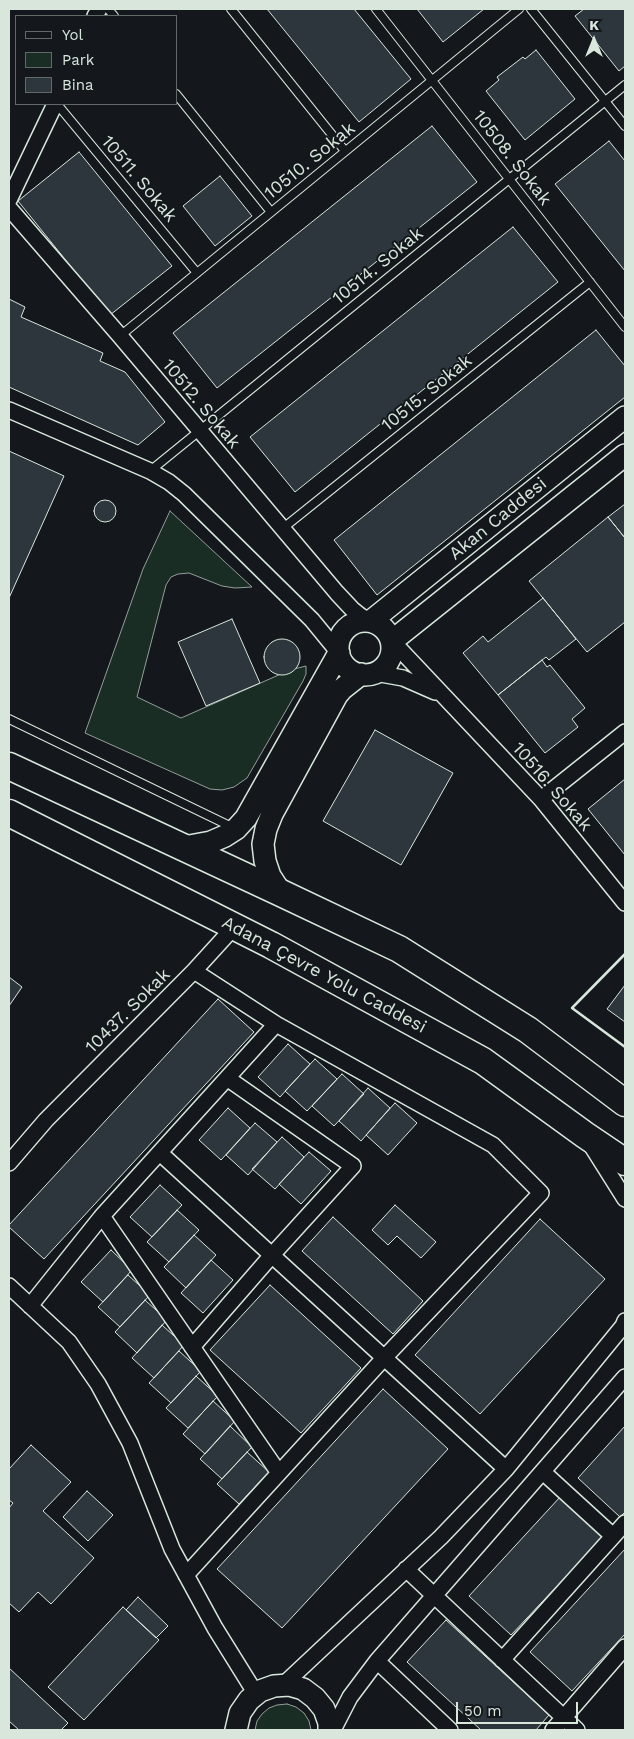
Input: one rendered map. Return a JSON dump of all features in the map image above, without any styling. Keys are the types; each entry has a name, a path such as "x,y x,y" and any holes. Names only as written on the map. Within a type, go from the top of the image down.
{"highway":[{"path":"9,766 399,950 528,1030 624,1100"},
{"name":"Adana Çevre Yolu Caddesi","path":"9,813 235,926 483,1061 625,1162"}],"street":[{"path":"9,200 56,105"},
{"name":"10512. Sokak","path":"9,208 344,601 369,621"},
{"path":"9,410 150,470 184,494 312,620 339,653 345,666 352,671 403,678 447,699"},
{"name":"Akan Caddesi","path":"369,621 625,417"},
{"name":"Akan Caddesi","path":"392,642 625,455"},
{"path":"184,847 211,842 236,829 253,807 339,653 340,640 344,632 354,623 369,621 383,627 392,642 392,650 388,662 382,669 368,674 342,689 337,695 272,814 266,829 262,844 265,861 270,876 280,893"},
{"name":"10516. Sokak","path":"392,642 541,799 625,903"},
{"path":"541,799 625,733"},
{"name":"10437. Sokak","path":"9,1163 46,1120 194,971 235,926"},
{"path":"186,1575 384,1358 541,1193 493,1145 276,1024 194,971"},
{"path":"30,1306 102,1216 276,1024"},
{"path":"192,1347 353,1166 227,1078"},
{"name":"10437. Sokak","path":"9,1150 46,1120"},
{"path":"585,1135 625,1199"},
{"path":"160,1153 506,1469"},
{"path":"102,1216 279,1473"},
{"path":"11,1289 69,1342 98,1384 130,1443 172,1549 215,1628 256,1694"},
{"path":"282,1686 441,1537 506,1469 624,1326 625,1321"},
{"path":"333,1730 350,1696 377,1661 625,1377"},
{"path":"543,1472 613,1536"},
{"path":"502,1660 625,1523"},
{"path":"406,1569 576,1730"},
{"path":"553,1730 622,1657"},
{"path":"377,1661 450,1730"},
{"path":"236,1730 240,1713 256,1694 274,1686 289,1685 303,1690 315,1698 324,1709 329,1723 329,1730"}],"lane":[{"path":"231,9 345,152"},
{"name":"10508. Sokak","path":"376,9 625,327"},
{"name":"10510. Sokak","path":"120,336 519,9"},
{"path":"531,9 625,126"},
{"name":"10514. Sokak","path":"150,470 625,85"},
{"path":"178,96 271,212"},
{"name":"10511. Sokak","path":"57,105 197,273"},
{"name":"10515. Sokak","path":"282,528 590,282"},
{"path":"9,718 236,829"}],"green space":[{"path":"170,511 252,587 235,588 222,586 189,573 171,577 166,585 137,697 181,718 290,670 306,666 306,674 303,681 247,778 234,787 222,790 210,789 85,733 143,569"},
{"path":"287,1704 296,1707 304,1713 309,1721 311,1730 255,1730 257,1721 269,1708"}],"building":[{"path":"267,9 354,9 411,79 359,122"},
{"path":"417,9 484,9 443,42"},
{"path":"584,9 625,9 625,66 619,71 575,16"},
{"path":"536,50 575,99 525,140 486,91 499,80 497,77 523,57 525,59"},
{"path":"432,126 477,182 217,388 173,333"},
{"path":"609,141 625,161 625,271 555,184"},
{"path":"79,152 172,266 110,315 18,201"},
{"path":"220,176 252,216 215,246 183,206"},
{"path":"513,227 558,282 295,492 250,437"},
{"path":"9,299 25,307 21,317 103,353 100,361 125,372 165,422 138,445 9,387"},
{"path":"596,330 625,366 625,397 377,595 334,540"},
{"path":"9,451 64,476 9,598"},
{"path":"105,500 113,503 116,511 113,519 105,522 97,519 94,511 97,503"},
{"path":"625,504 625,538 608,517"},
{"path":"608,517 625,538 625,622 587,652 529,581"},
{"path":"543,598 576,639 549,660 546,657 498,695 463,653 483,636 488,642"},
{"path":"232,619 260,683 206,706 178,642"},
{"path":"282,639 294,645 300,657 294,669 282,675 270,669 264,657 270,645"},
{"path":"542,660 547,667 550,665 585,708 572,719 578,727 545,753 498,695"},
{"path":"375,730 453,773 401,865 323,821"},
{"path":"625,779 625,855 588,809"},
{"path":"9,977 22,987 9,1006"},
{"path":"625,985 625,1022 607,1009"},
{"path":"218,999 254,1032 44,1259 9,1225"},
{"path":"288,1044 310,1064 280,1097 258,1077"},
{"path":"315,1059 337,1079 307,1111 285,1091"},
{"path":"342,1074 364,1094 334,1126 312,1106"},
{"path":"368,1088 390,1108 361,1141 339,1121"},
{"path":"395,1103 417,1123 388,1155 366,1135"},
{"path":"228,1108 250,1128 221,1160 199,1140"},
{"path":"255,1123 277,1142 248,1175 226,1155"},
{"path":"282,1137 304,1157 275,1189 252,1169"},
{"path":"309,1152 331,1171 301,1204 279,1184"},
{"path":"160,1185 182,1205 152,1237 130,1217"},
{"path":"395,1205 436,1242 421,1258 397,1236 388,1245 372,1230"},
{"path":"177,1210 199,1230 169,1262 147,1242"},
{"path":"333,1217 423,1301 393,1334 302,1251"},
{"path":"540,1219 605,1279 480,1414 415,1355"},
{"path":"194,1235 216,1255 186,1288 164,1267"},
{"path":"111,1250 132,1270 103,1302 81,1282"},
{"path":"211,1260 233,1280 203,1313 181,1293"},
{"path":"128,1275 150,1295 120,1327 98,1307"},
{"path":"270,1285 361,1368 301,1433 210,1350"},
{"path":"145,1300 167,1320 137,1353 115,1332"},
{"path":"162,1325 184,1345 154,1378 132,1358"},
{"path":"179,1351 201,1371 171,1403 149,1383"},
{"path":"196,1376 218,1396 188,1428 166,1408"},
{"path":"383,1389 448,1449 282,1628 217,1569"},
{"path":"213,1401 235,1421 205,1454 183,1434"},
{"path":"230,1426 252,1447 222,1479 200,1459"},
{"path":"625,1426 625,1512 620,1517 578,1478"},
{"path":"31,1445 71,1482 43,1511 94,1558 51,1604 38,1592 19,1612 9,1603 9,1508 13,1503 9,1500 9,1469"},
{"path":"247,1452 269,1472 239,1504 217,1484"},
{"path":"87,1491 113,1515 88,1541 63,1517"},
{"path":"561,1496 604,1536 511,1635 469,1596"},
{"path":"625,1549 625,1634 572,1691 530,1652"},
{"path":"138,1597 168,1626 156,1638 126,1610"},
{"path":"123,1607 159,1640 84,1720 48,1687"},
{"path":"446,1620 549,1715 536,1730 481,1730 407,1662"},
{"path":"9,1668 68,1723 61,1730 19,1730 9,1721"}],"wall":[{"path":"625,954 572,1008 625,1047"}]}
